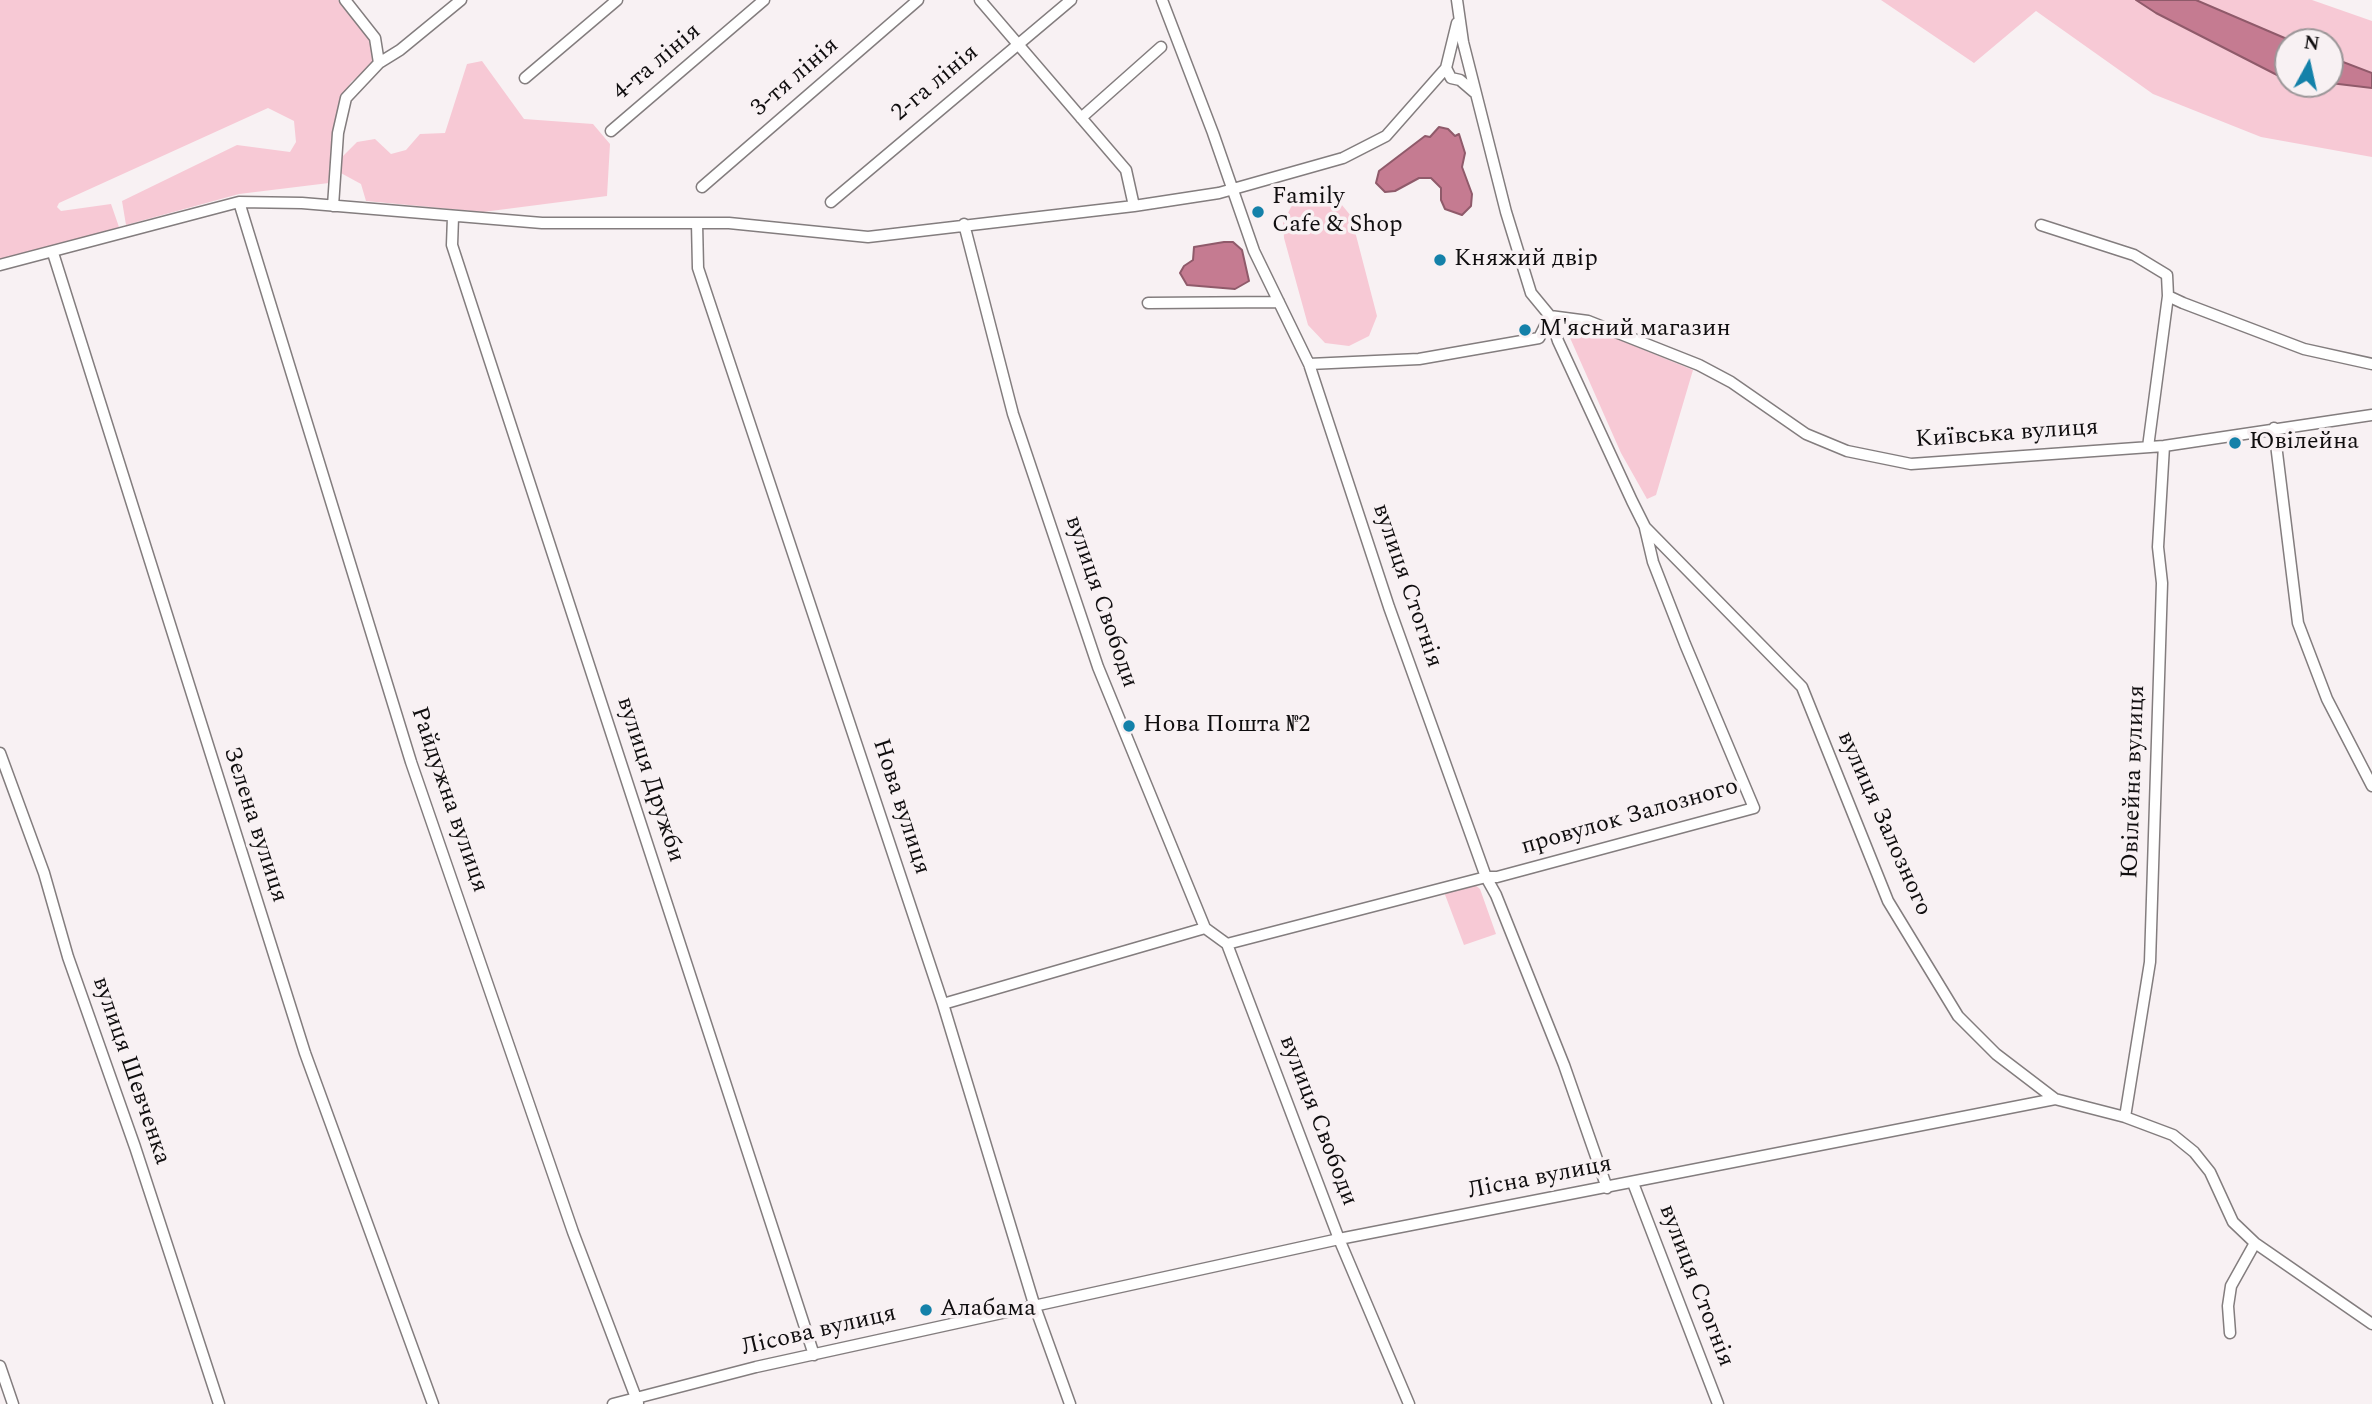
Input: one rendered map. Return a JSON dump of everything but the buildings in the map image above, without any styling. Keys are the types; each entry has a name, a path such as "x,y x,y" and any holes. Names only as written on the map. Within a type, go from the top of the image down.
{"street":[{"path":"345,0 375,38 379,63"},
{"path":"334,206 341,110 346,98 379,63 400,50 461,0"},
{"path":"525,78 617,0"},
{"name":"4-та лінія","path":"611,131 764,0"},
{"name":"3-тя лінія","path":"702,187 918,0"},
{"path":"980,0 1126,170 1134,206"},
{"name":"2-га лінія","path":"831,202 1071,0"},
{"name":"вулиця Стогнія","path":"1162,0 1254,251 1309,365 1390,607 1486,877 1496,895 1564,1065 1607,1188"},
{"path":"1457,0 1458,19 1447,73 1476,94"},
{"name":"вулиця Залозного","path":"1458,19 1531,293 1550,316 1609,456 1645,527 1802,687 1888,901 1958,1016 1996,1054 2054,1099 2125,1117 2173,1135 2194,1152 2210,1172 2233,1222 2255,1243 2372,1324"},
{"path":"1081,118 1161,47"},
{"path":"0,265 54,253 239,202 334,206 542,223 729,223 869,237 1134,206 1232,190 1343,158 1386,136 1432,86 1447,63 1463,56 1470,66 1467,76 1432,86"},
{"name":"Райдужна вулиця","path":"239,202 411,762 573,1232 637,1401"},
{"name":"вулиця Дружби","path":"453,217 452,245 814,1355"},
{"name":"Нова вулиця","path":"697,223 698,268 943,1004 1034,1304 1070,1404"},
{"name":"вулиця Свободи","path":"964,224 1013,414 1098,667 1205,928"},
{"path":"2041,225 2134,256 2166,275 2168,296 2148,447"},
{"name":"Зелена вулиця","path":"54,253 96,397 305,1054 433,1404"},
{"path":"2168,296 2304,348 2372,364"},
{"path":"1149,303 1279,302"},
{"path":"1309,365 1419,359 1539,338 1550,316"},
{"name":"Київська вулиця","path":"1550,316 1588,321 1699,365 1731,382 1806,434 1847,451 1911,464 2164,446 2372,415"},
{"path":"2274,428 2298,623 2327,699 2372,786"},
{"name":"Ювілейна вулиця","path":"2125,1117 2150,962 2162,583 2158,548 2164,446"},
{"name":"провулок Залозного","path":"1227,944 1754,808 1653,562 1645,527"},
{"name":"вулиця Шевченка","path":"0,753 44,873 68,957 135,1147 219,1404"},
{"path":"943,1004 1205,928 1227,944"},
{"name":"вулиця Свободи","path":"1227,944 1339,1239 1409,1404"},
{"name":"Лісна вулиця","path":"1034,1304 1339,1239 2054,1099"},
{"name":"вулиця Стогнія","path":"1633,1183 1718,1404"},
{"path":"2230,1333 2228,1306 2231,1286 2255,1243"},
{"name":"Лісова вулиця","path":"613,1404 637,1401 814,1355 1034,1304"},
{"path":"0,1366 13,1404"}],"shaded area":[{"path":"0,0 338,0 372,41 375,63 351,82 338,106 329,183 239,194 126,225 122,201 237,145 290,152 296,142 294,121 268,108 59,203 57,207 61,211 111,204 119,227 45,251 0,260"},
{"path":"1881,0 2312,0 2372,21 2372,157 2261,137 2153,94 2036,11 1974,63"},
{"path":"2136,0 2196,0 2274,33 2274,73"},
{"path":"482,61 524,119 593,124 610,144 607,196 483,212 366,201 361,184 339,172 342,157 357,142 375,139 391,154 406,150 420,134 445,133 467,64"},
{"path":"2344,62 2372,73 2372,88 2344,85"},
{"path":"1439,127 1448,129 1455,136 1459,134 1465,153 1462,167 1472,194 1471,206 1462,215 1445,209 1441,200 1441,188 1431,178 1419,178 1395,191 1385,192 1376,183 1379,171 1425,136 1430,137"},
{"path":"1318,193 1337,199 1351,216 1377,316 1369,336 1349,346 1325,343 1308,325 1284,238 1283,223 1293,203"},
{"path":"1233,242 1242,250 1249,281 1235,289 1187,285 1180,273 1184,266 1193,260 1194,247"},
{"path":"1571,320 1693,370 1656,495 1647,499 1621,453 1567,331 1566,324"},
{"path":"1474,884 1480,889 1496,934 1464,945 1444,892"}],"place":[{"name":"Family Cafe & Shop","path":"1258,212"},
{"name":"Княжий двір","path":"1440,260"},
{"name":"М'ясний магазин","path":"1525,330"},
{"name":"Ювілейна","path":"2235,443"},
{"name":"Нова Пошта №2","path":"1129,726"},
{"name":"Алабама","path":"926,1310"}]}
